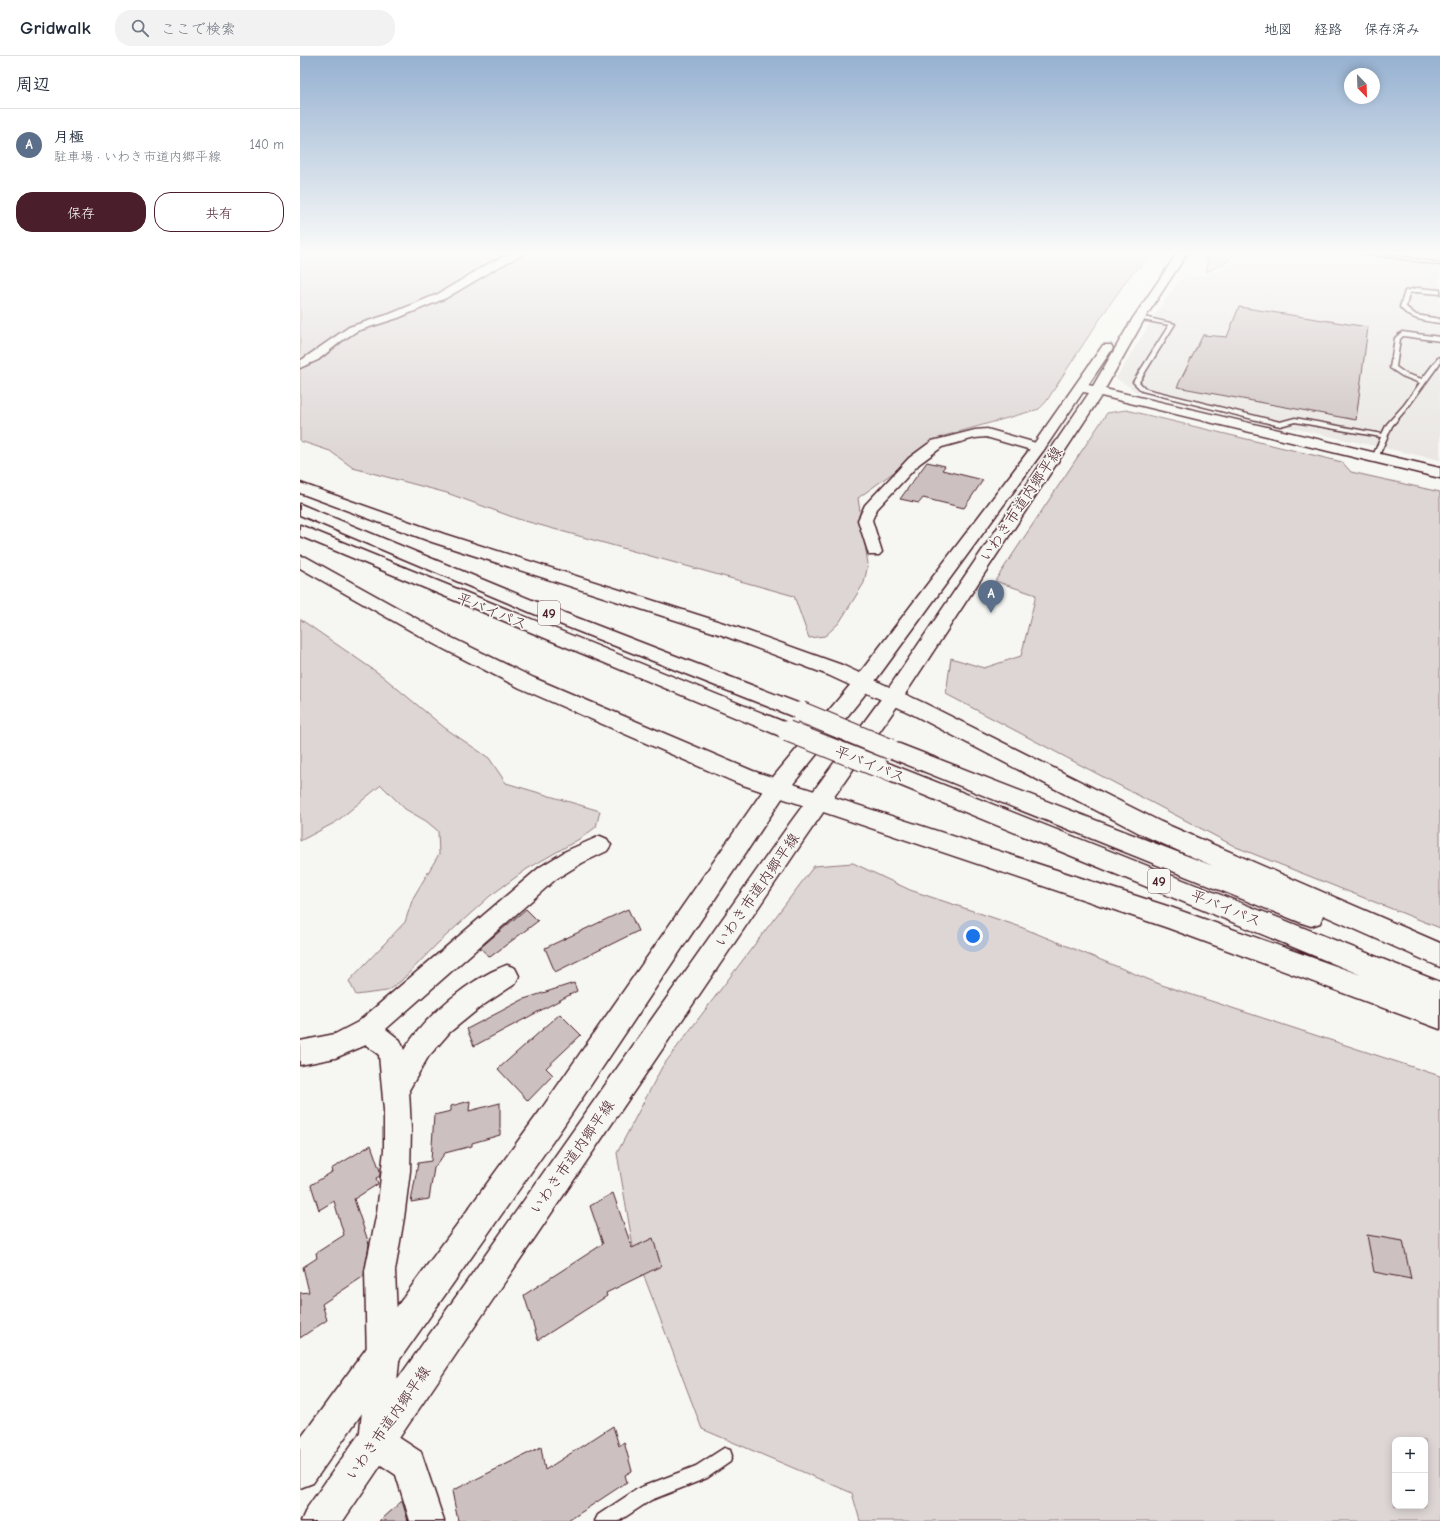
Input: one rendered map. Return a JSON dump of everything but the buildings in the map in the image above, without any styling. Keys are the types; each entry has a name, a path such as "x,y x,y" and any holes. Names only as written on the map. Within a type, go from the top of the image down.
{"main road":[{"name":"いわき市道内郷平線","path":"300,1470 383,1352 550,1121 777,788 863,683 1038,448 1126,320"},
{"name":"いわき市道内郷平線","path":"320,1521 798,830 893,697 1097,392 1138,320"},
{"path":"1080,388 1440,472"},
{"path":"300,488 452,542 729,631 835,670 1020,760 1153,829 1440,955"},
{"name":"平バイパス","path":"300,509 523,603 801,712 884,758 1440,996"},
{"name":"平バイパス","path":"300,530 787,731 884,758 1440,965"},
{"path":"300,560 441,640 527,683 744,777 1170,918 1440,1016"}],"street":[{"path":"300,365 310,360 352,329 379,320"},
{"path":"874,552 865,520 870,508 914,461 937,444 975,434 987,433 1038,448"},
{"path":"300,1053 316,1051 348,1042 367,1030 548,874 574,857 600,845"},
{"path":"397,1086 422,1044 441,1025 464,1006 507,976"},
{"path":"367,1030 391,1049 397,1086 398,1160 391,1212 381,1260 380,1294 383,1352 375,1441 409,1464 427,1521"}],"lane":[{"path":"1152,320 1172,324 1136,382 1144,390 1280,424 1295,420 1384,436"},
{"path":"1424,382 1404,375 1394,368 1397,339 1402,334 1408,333 1440,339"},
{"path":"1375,458 1388,426 1424,382 1440,359"},
{"path":"604,1521 645,1494 700,1472 724,1456"}],"shaded area":[{"path":"300,320 1099,320 1046,402 1039,409 944,436 858,498 868,564 864,583 839,623 825,636 809,638 794,596 518,519 447,493 353,468 330,451 300,441"},
{"path":"1152,320 1440,320 1440,460 1255,420 1137,392 1116,378"},
{"path":"1126,410 1342,462 1351,472 1440,492 1440,928 1236,847 946,694 951,658 984,668 1021,656 1036,595 995,581 1107,413"},
{"path":"300,619 381,675 445,728 489,758 506,783 600,811 596,827 581,838 527,869 490,896 437,944 401,981 387,991 356,995 349,981 405,922 413,898 439,854 438,831 426,821 405,809 381,785 336,822 300,841"},
{"path":"853,863 910,890 1018,926 1162,985 1440,1076 1440,1521 860,1521 852,1493 702,1429 633,1247 617,1153 662,1067 814,866"}],"place":[{"name":"月極","path":"991,613"}]}
